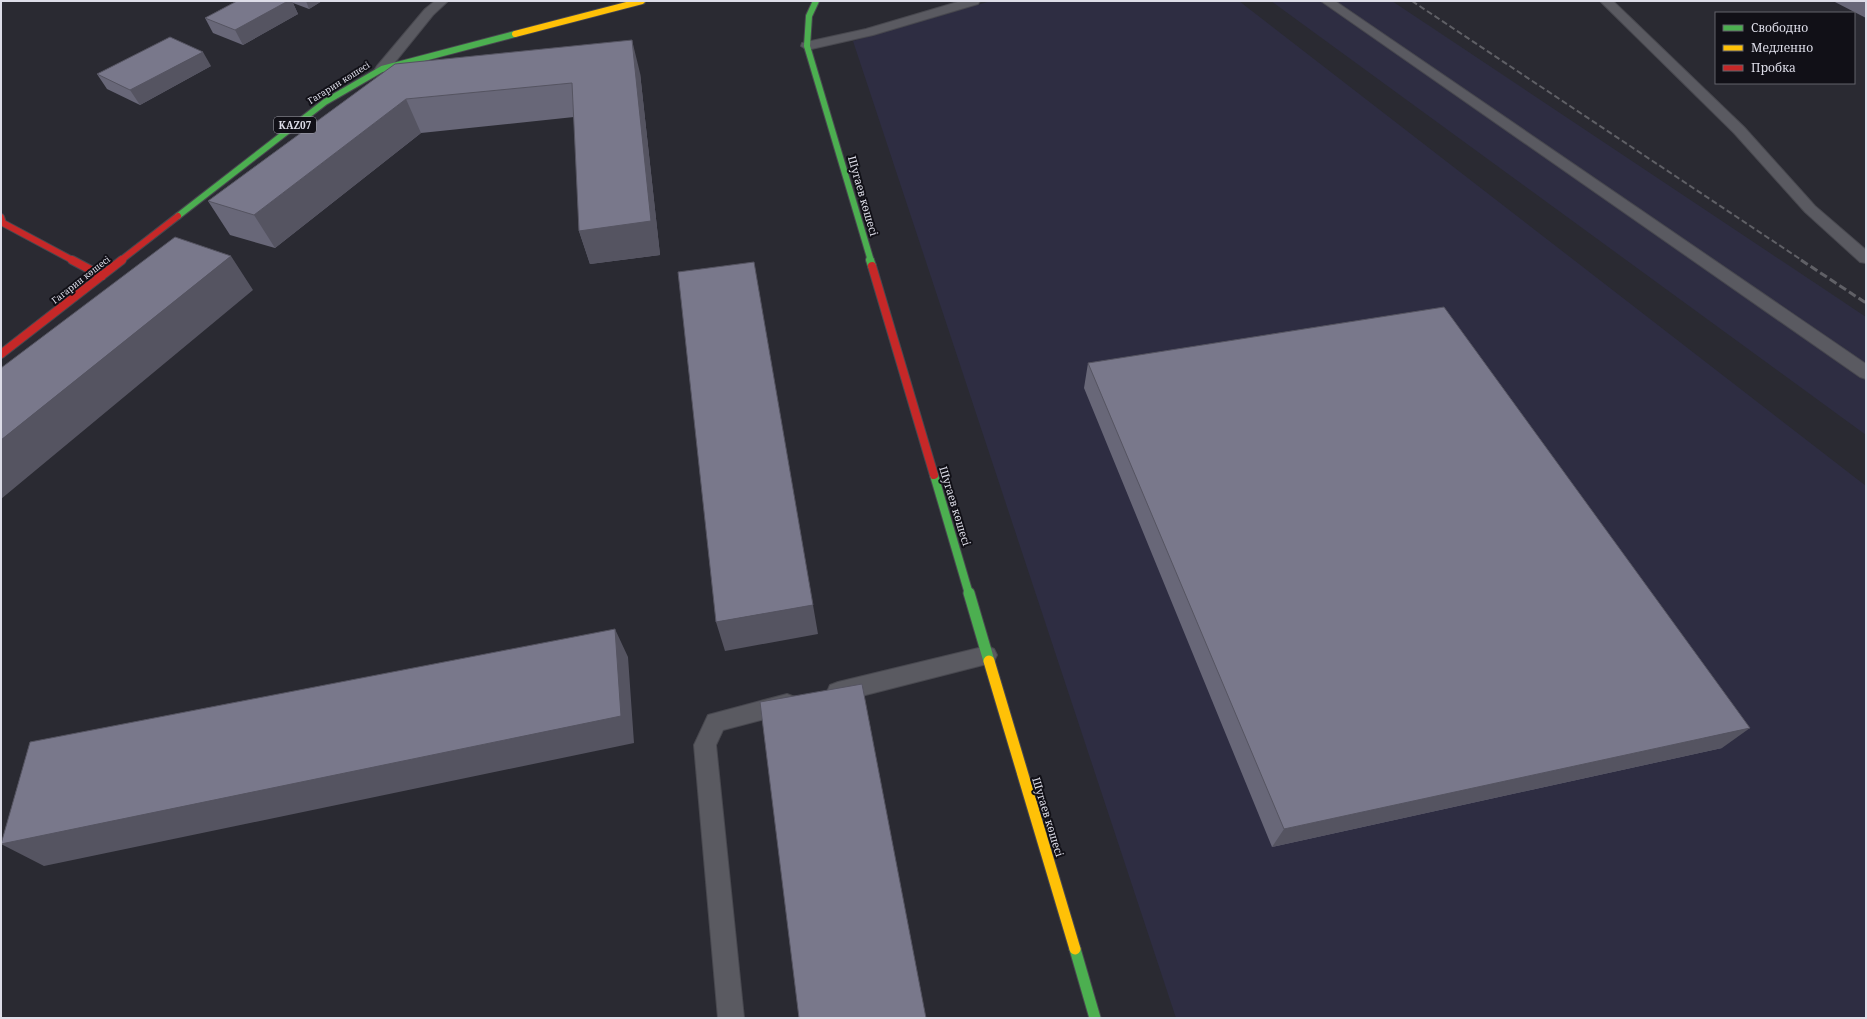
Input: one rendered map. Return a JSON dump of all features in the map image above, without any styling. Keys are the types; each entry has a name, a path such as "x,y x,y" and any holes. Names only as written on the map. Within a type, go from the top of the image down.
{"main road":[{"name":"Гагарин көшесі","path":"1,354 325,102 382,69 642,1"},
{"name":"Шугаев көшесі","path":"816,1 810,16 807,46 1096,1018"},
{"path":"1,217 3,223 102,276"}],"lane":[{"path":"382,69 429,12 442,1"},
{"path":"807,46 869,32 974,1"},
{"path":"1327,1 1866,373"},
{"path":"1606,1 1739,130 1810,209 1866,258"},
{"path":"731,1018 705,745 716,722 987,655"}],"shaded area":[{"path":"991,1 1239,1 1866,486 1866,1018 1176,1018 853,41"},
{"path":"1271,1 1392,1 1866,317 1866,435"}],"building":[{"path":"237,1 288,1 235,30 205,18"},
{"path":"170,37 203,52 130,90 97,74"},
{"path":"632,40 651,221 579,231 572,83 406,99 254,215 208,201 395,64"},
{"path":"175,237 231,256 1,440 1,368"},
{"path":"754,262 813,605 716,622 678,272"},
{"path":"1444,307 1750,728 1284,829 1088,363"},
{"path":"615,629 621,716 1,844 30,742"},
{"path":"862,684 926,1018 799,1018 760,702"}],"railway":[{"path":"1412,1 1803,261"},
{"path":"1801,260 1866,303"}],"traffic: fast":[{"path":"816,1 809,16 807,46 872,266"},
{"path":"178,216 325,102 382,69 515,34"},
{"path":"934,475 989,661"},
{"path":"1075,949 1095,1018"}],"traffic: slow":[{"path":"515,34 642,1"},
{"path":"989,661 1075,949"}],"traffic: jam":[{"path":"1,354 178,216"},
{"path":"1,217 3,223 102,276"},
{"path":"872,266 934,475"}]}
